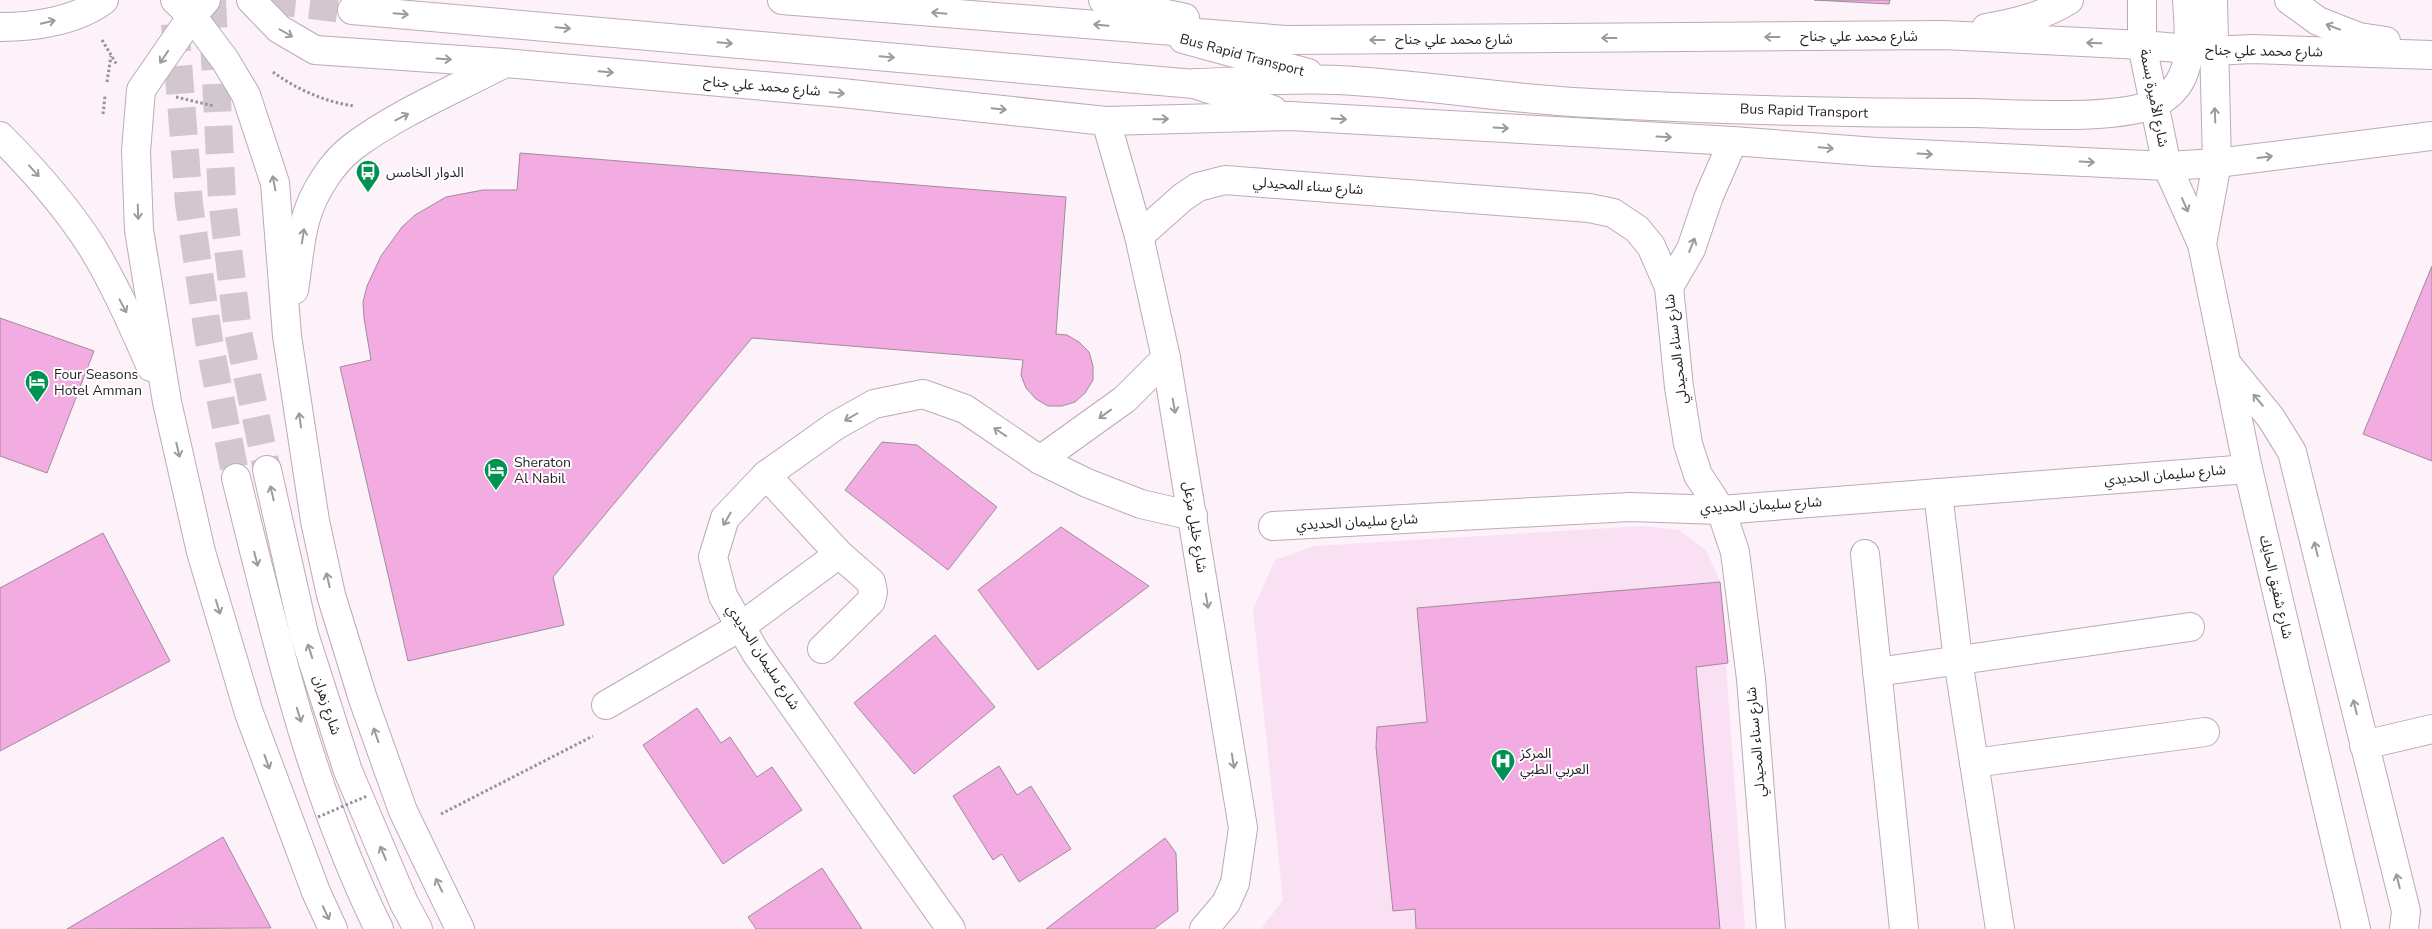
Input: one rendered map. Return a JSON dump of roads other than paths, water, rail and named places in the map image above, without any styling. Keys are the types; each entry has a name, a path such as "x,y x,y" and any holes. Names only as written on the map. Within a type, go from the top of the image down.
{"main road":[{"path":"0,27 19,27 50,22 94,7 104,0"},
{"name":"شارع محمد علي جناح","path":"251,0 279,29 315,50 505,63 842,93 1106,121 1290,116 1733,141 1876,152 2167,166 2216,163 2432,136"},
{"name":"شارع محمد علي جناح","path":"782,0 1286,40 1943,35 2142,45 2201,50 2252,49 2432,55"},
{"name":"شارع محمد علي جناح","path":"1103,0 1286,40"},
{"path":"1943,35 2016,23 2042,14 2069,0"},
{"name":"شارع الأميرة بسمة","path":"2142,0 2142,45 2156,103 2167,166"},
{"name":"Bus Rapid Transport","path":"1194,84 1336,80 1588,103 1836,113 2074,114 2128,111 2156,103 2171,94 2188,66 2201,50 2187,0"},
{"path":"2213,0 2201,50 2216,163"},
{"path":"2289,0 2318,21 2359,36 2432,48"},
{"path":"333,929 316,892 249,713 201,552 166,402 139,230 136,151 142,90 191,5 246,95 275,183 287,336 315,521 331,595 363,699 403,811 460,929"},
{"name":"شارع محمد علي جناح","path":"352,10 1194,84 1290,116"},
{"name":"Bus Rapid Transport","path":"1149,29 1336,80"},
{"path":"287,336 306,218 322,182 352,146 389,123 505,63"},
{"name":"شارع خليل مزعل","path":"1106,121 1139,236 1166,358 1243,828 1235,883 1226,903 1204,929"},
{"path":"0,136 49,188 92,247 131,322 166,402"},
{"path":"1668,287 1691,248 1709,196 1733,141"},
{"name":"شارع شفيق الحايك","path":"2202,244 2216,163"},
{"name":"شارع شفيق الحايك","path":"2167,166 2202,244 2248,469 2356,929"},
{"name":"شارع سناء المحيدلي","path":"1139,236 1183,197 1198,187 1225,180 1589,208 1613,213 1637,229 1651,246 1668,287 1679,387 1688,444 1698,475 1721,510 1735,552 1743,609 1771,929"},
{"path":"1040,460 1125,399 1166,358"},
{"path":"2225,362 2271,418 2292,452 2406,911 2404,929"},
{"name":"شارع سليمان الحديدي","path":"951,929 756,653 740,627 723,596 713,557 725,518 766,475 835,426 874,404 923,394 965,409 1040,460 1087,483 1141,504 1193,516"},
{"name":"شارع سليمان الحديدي","path":"1273,526 1630,507 1721,510 2248,469"},
{"name":"شارع زهران","path":"267,470 304,634 348,771 404,903 418,929"},
{"path":"766,475 839,554 871,582 873,592 871,601 822,649"},
{"path":"236,478 277,641 317,777 366,902 379,929"},
{"path":"1938,493 1958,660 2000,929"},
{"path":"606,705 740,627 839,554"},
{"path":"1865,554 1904,929"},
{"path":"1877,672 2190,627"},
{"path":"2364,745 2432,729"},
{"path":"1974,763 2205,732"}],"tunnel":[{"path":"212,0 222,199 238,332 267,470"},
{"path":"268,0 352,10"},
{"path":"175,24 189,204 209,341 236,478"}],"place":[{"name":"الدوار الخامس","path":"368,193"},
{"name":"Four Seasons Hotel Amman","path":"37,403"},
{"name":"Sheraton Al Nabil","path":"496,491"},
{"name":"المركز العربي الطبي","path":"1503,782"}]}
